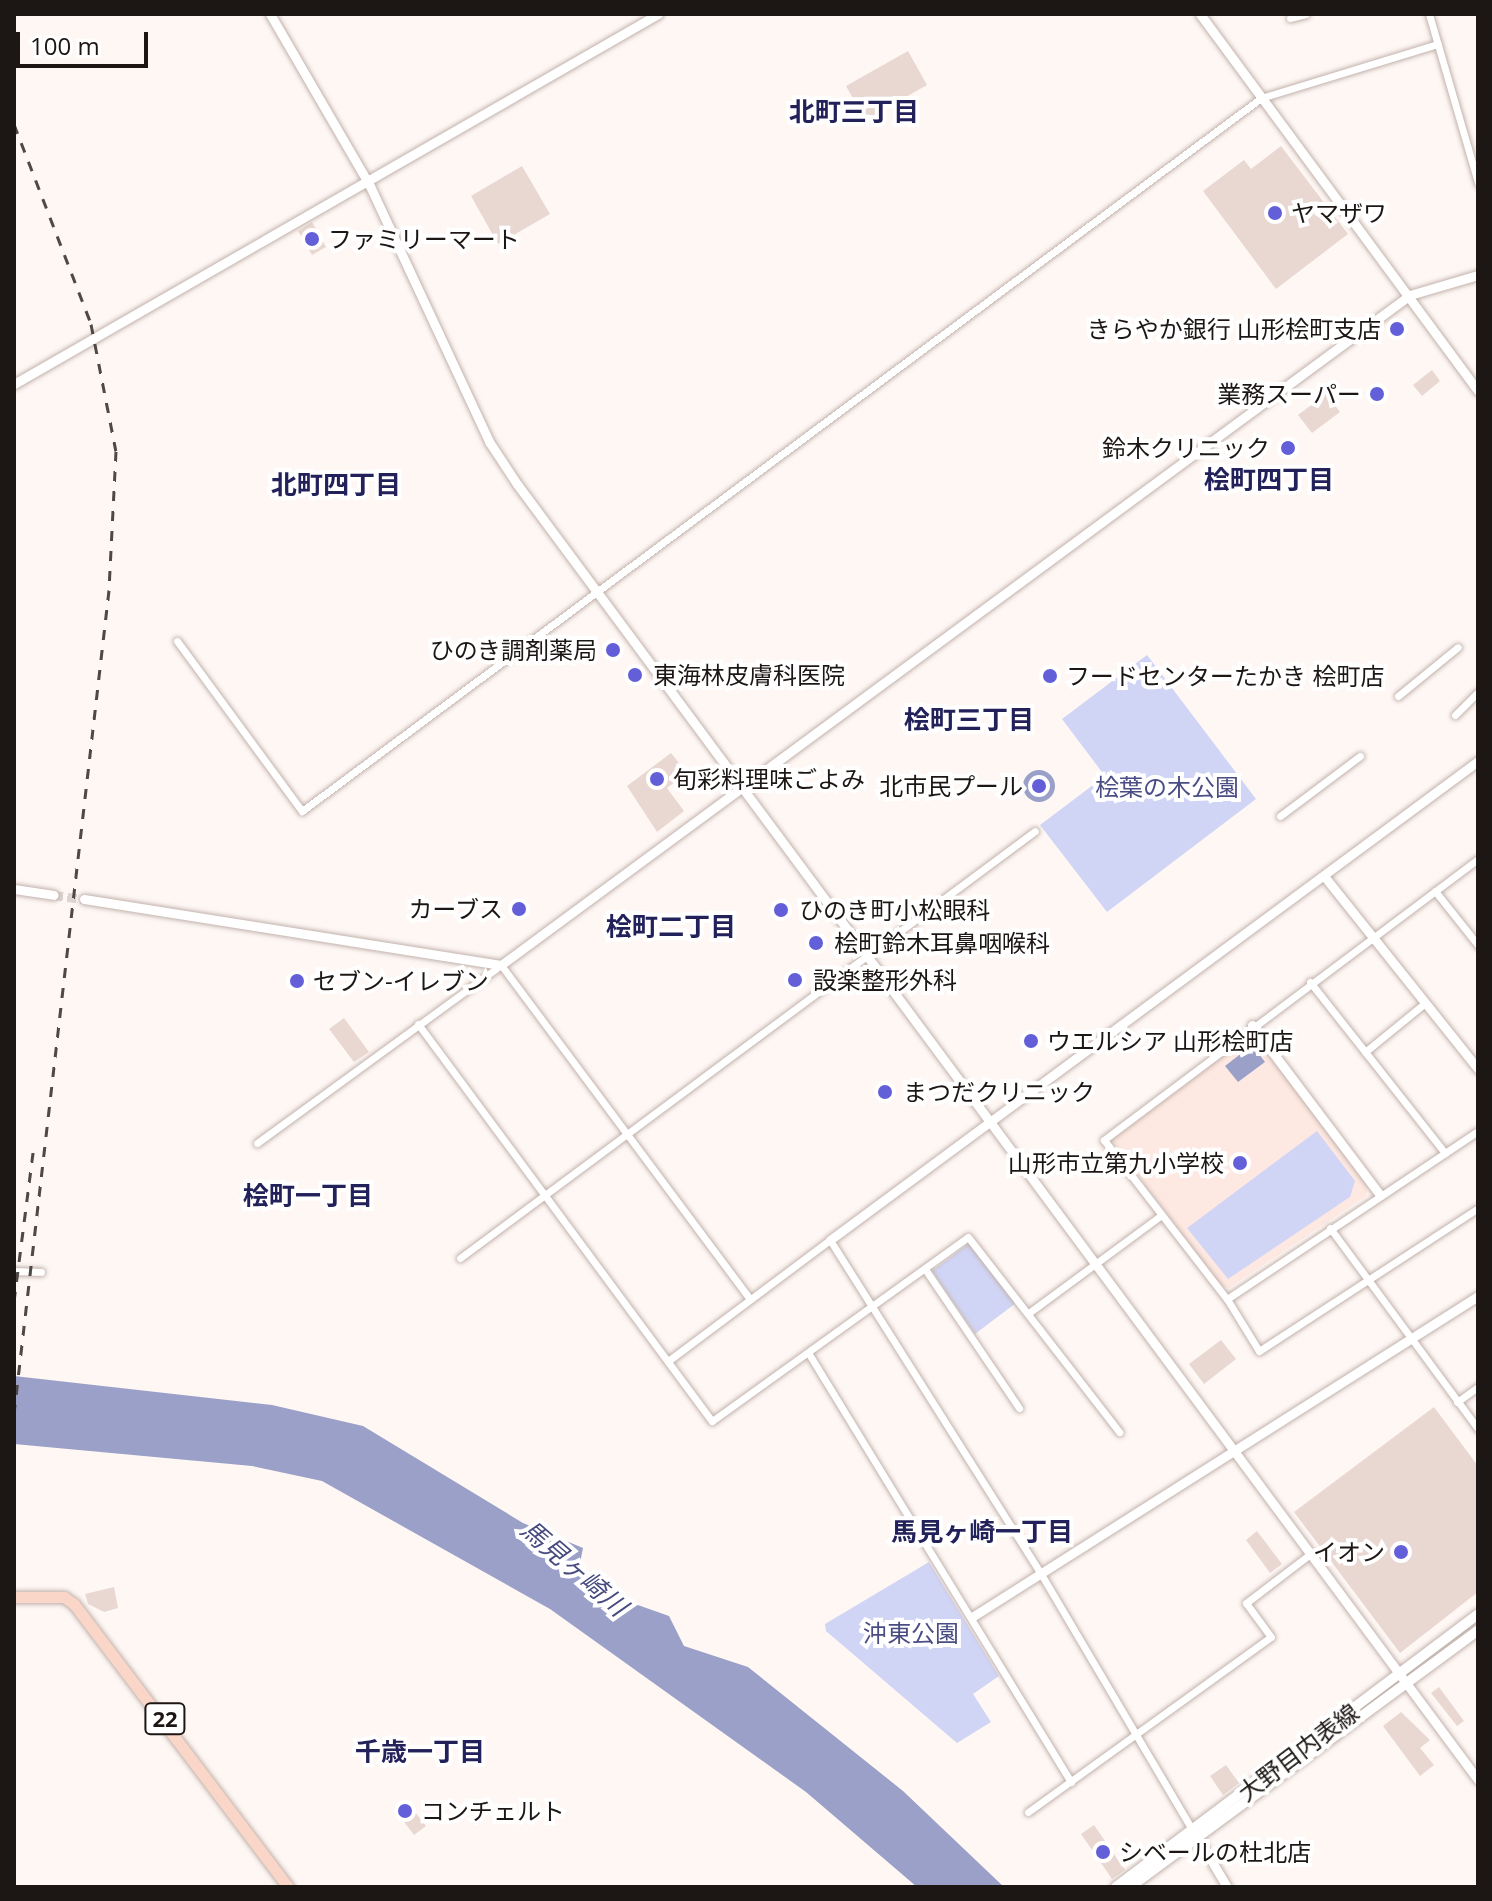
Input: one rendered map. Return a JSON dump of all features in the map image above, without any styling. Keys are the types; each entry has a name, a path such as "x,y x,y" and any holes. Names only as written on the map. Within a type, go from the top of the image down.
{"main road":[{"name":"22","path":"14,1597 64,1597 74,1604 288,1887"},
{"name":"大野目内表線","path":"1130,1887 1478,1614"},
{"name":"大野目内表線","path":"1116,1887 1407,1685 1478,1630"}],"street":[{"path":"270,14 369,184 490,443 741,788 1478,1780"},
{"path":"14,384 369,184 658,14"},
{"path":"1200,14 1478,391"},
{"path":"1290,18 1306,14"},
{"path":"1429,14 1478,183"},
{"path":"177,641 302,811 1261,98 1438,44"},
{"path":"257,1143 1410,295 1478,275"},
{"path":"1398,696 1458,647"},
{"path":"1455,715 1478,692"},
{"path":"1280,816 1360,756"},
{"path":"668,1361 1478,761"},
{"path":"460,1258 1035,831"},
{"path":"1478,859 1105,1134 1160,1216 1227,1299 1259,1351 1478,1208"},
{"path":"1324,876 1478,1069"},
{"path":"14,889 54,895"},
{"path":"1435,891 1478,945"},
{"path":"84,899 501,965 750,1299"},
{"path":"1310,982 1445,1153"},
{"path":"1365,1052 1425,1003"},
{"path":"418,1024 668,1361 717,1422 968,1237 975,1238 1119,1432"},
{"path":"1252,1025 1380,1195"},
{"path":"1227,1299 1478,1131"},
{"path":"1030,1312 1160,1216"},
{"path":"1330,1228 1478,1429"},
{"path":"830,1240 1041,1574 1227,1887"},
{"path":"925,1269 1019,1408"},
{"path":"14,1271 41,1272"},
{"path":"972,1617 1478,1296"},
{"path":"809,1354 1071,1782"},
{"path":"1457,1402 1478,1387"},
{"path":"1028,1812 1137,1737 1271,1637 1246,1603 1310,1554"}],"shaded area":[{"name":"山形市立第九小学校","path":"1245,1035 1254,1036 1368,1185 1366,1196 1229,1288 1221,1286 1112,1140 1113,1132"}],"green space":[{"name":"桧葉の木公園","path":"1147,655 1256,799 1107,912 1040,825 1105,776 1062,719"},
{"path":"1317,1131 1355,1181 1350,1197 1228,1279 1187,1228"},
{"path":"971,1242 1016,1303 975,1334 932,1271"},
{"name":"沖東公園","path":"929,1562 999,1676 973,1694 991,1722 957,1743 826,1631 825,1624"}],"water":[{"name":"北市民プール","path":"1039,770 1050,775 1055,786 1050,797 1039,802 1028,797 1023,786 1028,775"},
{"path":"1252,1045 1265,1062 1238,1082 1225,1066"},
{"name":"馬見ヶ崎川","path":"14,1376 272,1405 363,1426 523,1523 583,1548 579,1568 601,1592 669,1616 684,1646 748,1667 903,1791 1004,1887 917,1887 806,1792 550,1609 322,1481 252,1466 14,1444"}],"building":[{"path":"908,51 927,85 865,120 846,86"},
{"name":"ヤマザワ","path":"1281,146 1348,234 1276,289 1203,191 1244,160 1251,169"},
{"path":"522,166 550,214 498,244 471,196"},
{"name":"ファミリーマート","path":"312,222 326,247 312,255 298,231"},
{"path":"1432,370 1440,381 1422,396 1413,385"},
{"path":"1326,394 1340,412 1312,433 1298,415"},
{"path":"671,753 687,773 667,788 684,811 657,832 627,786"},
{"path":"344,1018 369,1052 354,1062 329,1029"},
{"path":"1221,1340 1236,1359 1204,1384 1189,1364"},
{"name":"イオン","path":"1434,1407 1478,1466 1478,1592 1400,1653 1294,1512"},
{"path":"1257,1531 1282,1564 1270,1573 1246,1540"},
{"path":"114,1587 118,1608 104,1612 88,1604 85,1594"},
{"path":"1439,1687 1464,1721 1457,1726 1431,1693"},
{"path":"1401,1712 1430,1740 1420,1748 1434,1765 1420,1776 1383,1726"},
{"path":"1226,1765 1239,1783 1223,1795 1210,1776"},
{"path":"407,1802 426,1826 414,1835 395,1810"},
{"name":"シベールの杜北店","path":"1094,1825 1125,1870 1112,1879 1081,1834"}],"tunnel":[{"path":"54,895 84,899"}],"railway":[{"path":"14,124 91,324 116,451 109,590 14,1414"},
{"path":"14,1301 33,1152"}],"place":[{"name":"ヤマザワ","path":"1275,213"},
{"name":"ファミリーマート","path":"312,239"},
{"name":"きらやか銀行 山形桧町支店","path":"1397,329"},
{"name":"業務スーパー","path":"1377,394"},
{"name":"鈴木クリニック","path":"1288,448"},
{"name":"ひのき調剤薬局","path":"613,650"},
{"name":"東海林皮膚科医院","path":"635,675"},
{"name":"フードセンターたかき 桧町店","path":"1050,676"},
{"name":"旬彩料理味ごよみ","path":"657,779"},
{"name":"北市民プール","path":"1039,786"},
{"name":"カーブス","path":"519,909"},
{"name":"ひのき町小松眼科","path":"781,910"},
{"name":"桧町鈴木耳鼻咽喉科","path":"816,943"},
{"name":"設楽整形外科","path":"795,980"},
{"name":"セブン-イレブン","path":"297,981"},
{"name":"ウエルシア 山形桧町店","path":"1031,1041"},
{"name":"まつだクリニック","path":"885,1092"},
{"name":"山形市立第九小学校","path":"1240,1163"},
{"name":"イオン","path":"1401,1552"},
{"name":"コンチェルト","path":"405,1811"},
{"name":"シベールの杜北店","path":"1103,1852"}],"district":[{"name":"北町三丁目","path":"854,112"},
{"name":"桧町四丁目","path":"1269,480"},
{"name":"北町四丁目","path":"336,485"},
{"name":"桧町三丁目","path":"969,720"},
{"name":"桧町二丁目","path":"671,927"},
{"name":"桧町一丁目","path":"308,1196"},
{"name":"馬見ヶ崎一丁目","path":"982,1532"},
{"name":"千歳一丁目","path":"420,1752"}]}
